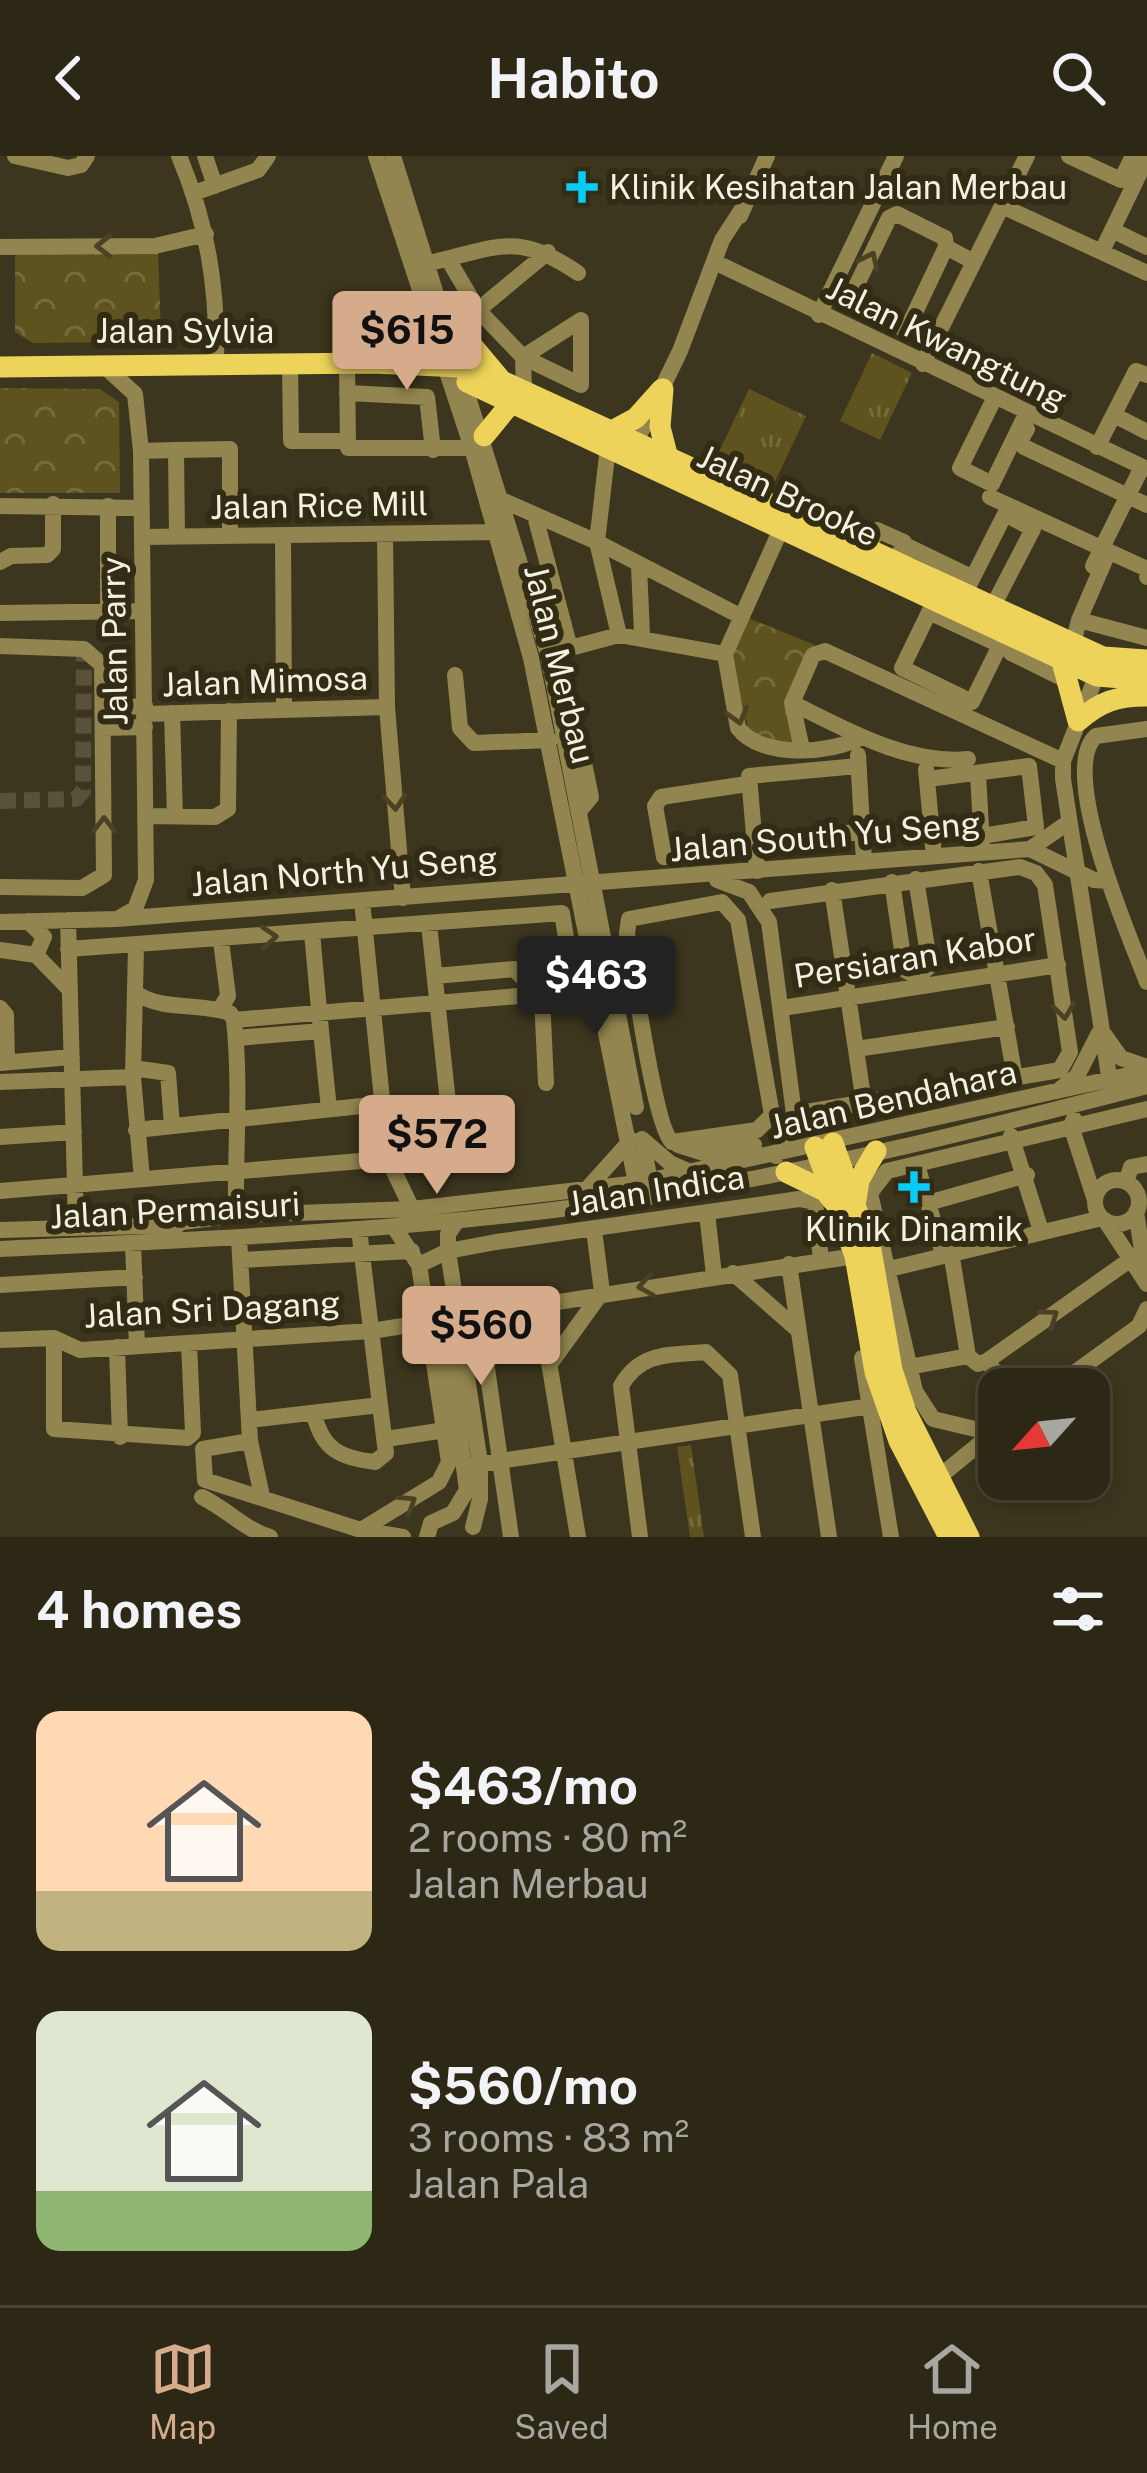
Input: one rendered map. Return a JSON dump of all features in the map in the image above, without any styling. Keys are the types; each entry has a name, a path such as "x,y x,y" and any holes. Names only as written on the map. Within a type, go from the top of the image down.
{"main road":[{"path":"373,363 414,339 432,311 502,381"},
{"name":"Jalan Sylvia","path":"0,367 373,363 454,374"},
{"name":"Jalan Brooke","path":"454,374 502,381 518,397"},
{"name":"Jalan Brooke","path":"454,374 621,444 932,606 1002,627"},
{"path":"621,444 662,389"},
{"path":"662,389 660,427 668,458"},
{"path":"478,442 518,397"},
{"name":"Jalan Brooke","path":"621,444 668,458 961,594 1002,627 1056,656 1100,666"},
{"path":"1056,656 1084,731"},
{"path":"1100,666 1147,660"},
{"path":"1100,666 1142,687"},
{"path":"1084,731 1097,705 1142,687"},
{"path":"876,1151 846,1203 850,1256 877,1402 941,1531"},
{"path":"826,1153 846,1203 884,1270 892,1370 906,1412 969,1537"},
{"path":"781,1164 846,1203"}],"street":[{"path":"0,160 14,156 68,168 81,165 87,156"},
{"path":"178,156 206,234 218,297 216,365"},
{"path":"205,156 214,186"},
{"path":"194,193 263,167 268,156"},
{"name":"Jalan Merbau","path":"376,156 478,442 504,501 548,655 556,734"},
{"name":"Jalan Merbau","path":"393,156 425,265 432,311"},
{"path":"662,389 695,314 723,266 767,156"},
{"path":"819,315 896,156"},
{"path":"923,364 1027,156"},
{"path":"1070,156 1121,180 1133,156"},
{"path":"1102,251 1147,158"},
{"path":"695,314 722,240 744,206"},
{"path":"1002,206 1147,273"},
{"path":"838,325 848,304 889,218 897,214 945,238 946,248 910,322 902,328 848,304"},
{"path":"1112,230 1147,247"},
{"path":"0,247 155,246 206,234"},
{"path":"425,265 517,234 578,273"},
{"path":"702,288 723,266 722,240"},
{"path":"946,248 974,262"},
{"path":"478,310 548,252"},
{"path":"448,260 478,310 523,357 518,397"},
{"name":"Jalan Kwangtung","path":"723,266 1144,468"},
{"path":"290,363 292,441 348,440"},
{"path":"347,363 348,448 433,450 478,442"},
{"name":"Jalan Parry","path":"103,364 135,394 141,451 143,895 135,909 116,919"},
{"path":"1097,447 1136,371 1147,375"},
{"path":"347,393 423,394 430,403 433,450"},
{"path":"994,399 960,468 992,484 1029,416"},
{"path":"1114,415 1147,432"},
{"path":"1029,416 1020,441 1024,448 1147,505"},
{"name":"Jalan Merbau","path":"478,442 496,532 577,821 601,989 645,1190"},
{"path":"619,635 597,542 621,444"},
{"path":"141,451 230,448 230,536"},
{"path":"176,450 177,537"},
{"path":"1013,586 1002,627 1011,653 1056,656 1078,620 1144,468"},
{"path":"990,497 1147,569 1147,577"},
{"path":"504,501 597,542 740,616"},
{"path":"0,562 10,556 47,555 53,550 53,504"},
{"path":"0,506 142,508"},
{"path":"108,506 108,611"},
{"path":"932,606 902,668 972,702 1033,529 1005,514 961,594"},
{"path":"535,516 570,647"},
{"path":"782,529 725,654 738,728 747,740 802,749 843,747 862,737"},
{"name":"Jalan Rice Mill","path":"143,537 496,532"},
{"path":"283,536 284,709"},
{"path":"385,536 387,707 403,898"},
{"path":"1093,566 1106,550"},
{"path":"639,566 642,635"},
{"path":"0,613 143,611"},
{"path":"1078,620 1147,638"},
{"path":"548,655 619,635 642,635 725,654"},
{"path":"0,646 92,652 102,664 104,875 82,888 0,887"},
{"path":"802,749 792,703 814,655 825,651 1064,761"},
{"path":"1100,666 1084,731 1083,763 1108,880 1147,982"},
{"path":"455,675 460,728 474,743 556,734"},
{"path":"770,901 916,879 1036,827 1029,766 973,767 923,757 862,737 792,703"},
{"name":"Jalan Mimosa","path":"145,716 387,707"},
{"path":"103,708 145,716"},
{"path":"145,816 215,817 228,809 229,711"},
{"path":"172,713 175,816"},
{"path":"103,728 145,716"},
{"path":"1084,731 1147,729"},
{"path":"1084,731 1064,761 1066,824 1111,1087"},
{"path":"862,737 858,766 864,862"},
{"path":"923,757 934,856"},
{"path":"757,871 747,784 755,772 858,766"},
{"path":"928,779 973,767"},
{"path":"973,767 981,854 1015,1078"},
{"path":"663,879 656,806 661,797 747,784"},
{"path":"1030,849 1066,824"},
{"path":"664,857 862,831"},
{"name":"Jalan South Yu Seng","path":"586,882 663,879 706,885 757,871 1030,849 1108,880"},
{"path":"1074,868 1100,852"},
{"path":"794,1114 1060,1070 1066,1063 1070,1052 1045,885 1036,873 981,854"},
{"path":"781,1164 794,1114 765,884 785,868"},
{"path":"892,881 905,970 917,977 929,966 916,879"},
{"name":"Jalan Merbau","path":"586,882 604,928 633,1091 636,1140"},
{"name":"Jalan North Yu Seng","path":"0,922 116,919 586,882"},
{"path":"629,924 654,900 706,885 749,892 769,922"},
{"path":"832,890 864,1103"},
{"path":"362,901 388,1159 412,1209"},
{"path":"604,928 722,902 732,908 772,1115 764,1127 672,1142"},
{"path":"325,904 319,933 320,1022 329,1109"},
{"path":"68,950 566,914 575,993"},
{"path":"68,920 76,1225"},
{"path":"28,921 44,938 36,955"},
{"path":"0,1191 439,1156 450,1148 429,924"},
{"path":"629,924 664,1135 703,1153 754,1145"},
{"path":"1054,945 1086,938"},
{"path":"221,940 239,1118 236,1216"},
{"path":"136,947 133,1072 142,1179"},
{"path":"0,950 36,955 69,989"},
{"name":"Persiaran Kabor","path":"782,1008 1058,965"},
{"path":"435,976 514,969 535,998 546,1083"},
{"path":"135,1019 155,1006 195,1003 230,1023 320,1022 371,1008 601,989"},
{"path":"136,993 155,1006"},
{"path":"0,1008 6,1015 4,1063 72,1057"},
{"path":"619,1018 641,1015"},
{"path":"856,1049 1007,1027"},
{"path":"1101,1028 1121,1058 1147,1069"},
{"path":"1054,1094 1077,1076 1101,1028"},
{"path":"764,1058 790,1065"},
{"name":"Jalan Bendahara","path":"826,1153 876,1151 1082,1102 1147,1069"},
{"path":"0,1082 168,1073 172,1126"},
{"name":"Jalan Bendahara","path":"645,1190 781,1164 1054,1094 1147,1086"},
{"path":"633,1091 655,1088"},
{"path":"1082,1102 1071,1126 1100,1213 1147,1285"},
{"path":"136,1130 380,1104"},
{"path":"978,1432 948,1427 933,1418 915,1391 870,1193 880,1175 1147,1109"},
{"path":"997,1121 1017,1140 1041,1231"},
{"path":"0,1137 74,1132"},
{"path":"586,1190 636,1140 694,1173"},
{"name":"Jalan Bendahara","path":"645,1190 694,1173 781,1164"},
{"path":"1147,1164 1131,1167 1147,1285"},
{"path":"916,1165 978,1359 987,1368"},
{"path":"928,1203 1027,1175"},
{"path":"1100,1213 1106,1183 1136,1188"},
{"name":"Jalan Permaisuri","path":"0,1234 49,1235 76,1225 412,1209 586,1190 645,1190"},
{"path":"496,1242 619,1216 645,1190"},
{"name":"Jalan Permaisuri","path":"0,1249 394,1227 645,1190"},
{"name":"Jalan Indica","path":"416,1258 496,1242 800,1199 815,1202 821,1260"},
{"path":"884,1270 947,1253 1023,1245 1041,1231 1100,1213 1122,1223 1136,1212"},
{"path":"707,1213 724,1274 798,1330"},
{"path":"361,1530 439,1482 449,1462 443,1318 448,1234 457,1221"},
{"path":"167,1224 230,1226 238,1237 250,1441 262,1496"},
{"path":"394,1227 416,1258 443,1318 482,1463 511,1537"},
{"path":"314,1414 320,1441 355,1460 375,1462 386,1453 359,1229"},
{"path":"550,1364 602,1292 594,1230"},
{"path":"133,1243 137,1346"},
{"path":"241,1260 362,1253 416,1258"},
{"name":"Jalan Sri Dagang","path":"0,1340 54,1338 80,1350 370,1331 850,1256"},
{"path":"909,1367 978,1359 1131,1259"},
{"path":"789,1264 829,1537"},
{"path":"0,1285 135,1277"},
{"path":"539,1302 578,1537"},
{"path":"1081,1368 1138,1326 1147,1309"},
{"path":"474,1532 482,1463 479,1312"},
{"path":"54,1338 54,1429 120,1437 187,1438 193,1433 189,1343"},
{"path":"117,1347 120,1437"},
{"path":"640,1537 621,1386 631,1368 647,1358 706,1352 730,1375 753,1537"},
{"path":"482,1463 877,1402 891,1537"},
{"path":"249,1420 380,1405"},
{"path":"386,1439 446,1430"},
{"path":"250,1441 203,1449 202,1506 229,1509 250,1531 270,1537"},
{"path":"939,1477 978,1449"},
{"path":"427,1537 437,1517 453,1513 482,1463"},
{"path":"202,1478 361,1530 403,1537"},
{"path":"453,1513 474,1532"}],"green space":[{"path":"158,251 161,333 144,332 143,342 33,343 15,332 15,254"},
{"path":"872,353 912,373 880,440 840,421"},
{"path":"0,388 100,389 119,402 120,493 0,493"},
{"path":"749,389 806,416 771,490 714,462"},
{"path":"746,617 815,645 790,702 800,746 764,739 748,727 729,653"},
{"path":"691,1445 704,1537 690,1537 677,1447"}],"tunnel":[{"path":"0,801 76,799 83,791 84,649"}],"place":[{"name":"Klinik Kesihatan Jalan Merbau","path":"582,187"},
{"name":"Klinik Dinamik","path":"914,1187"}]}
